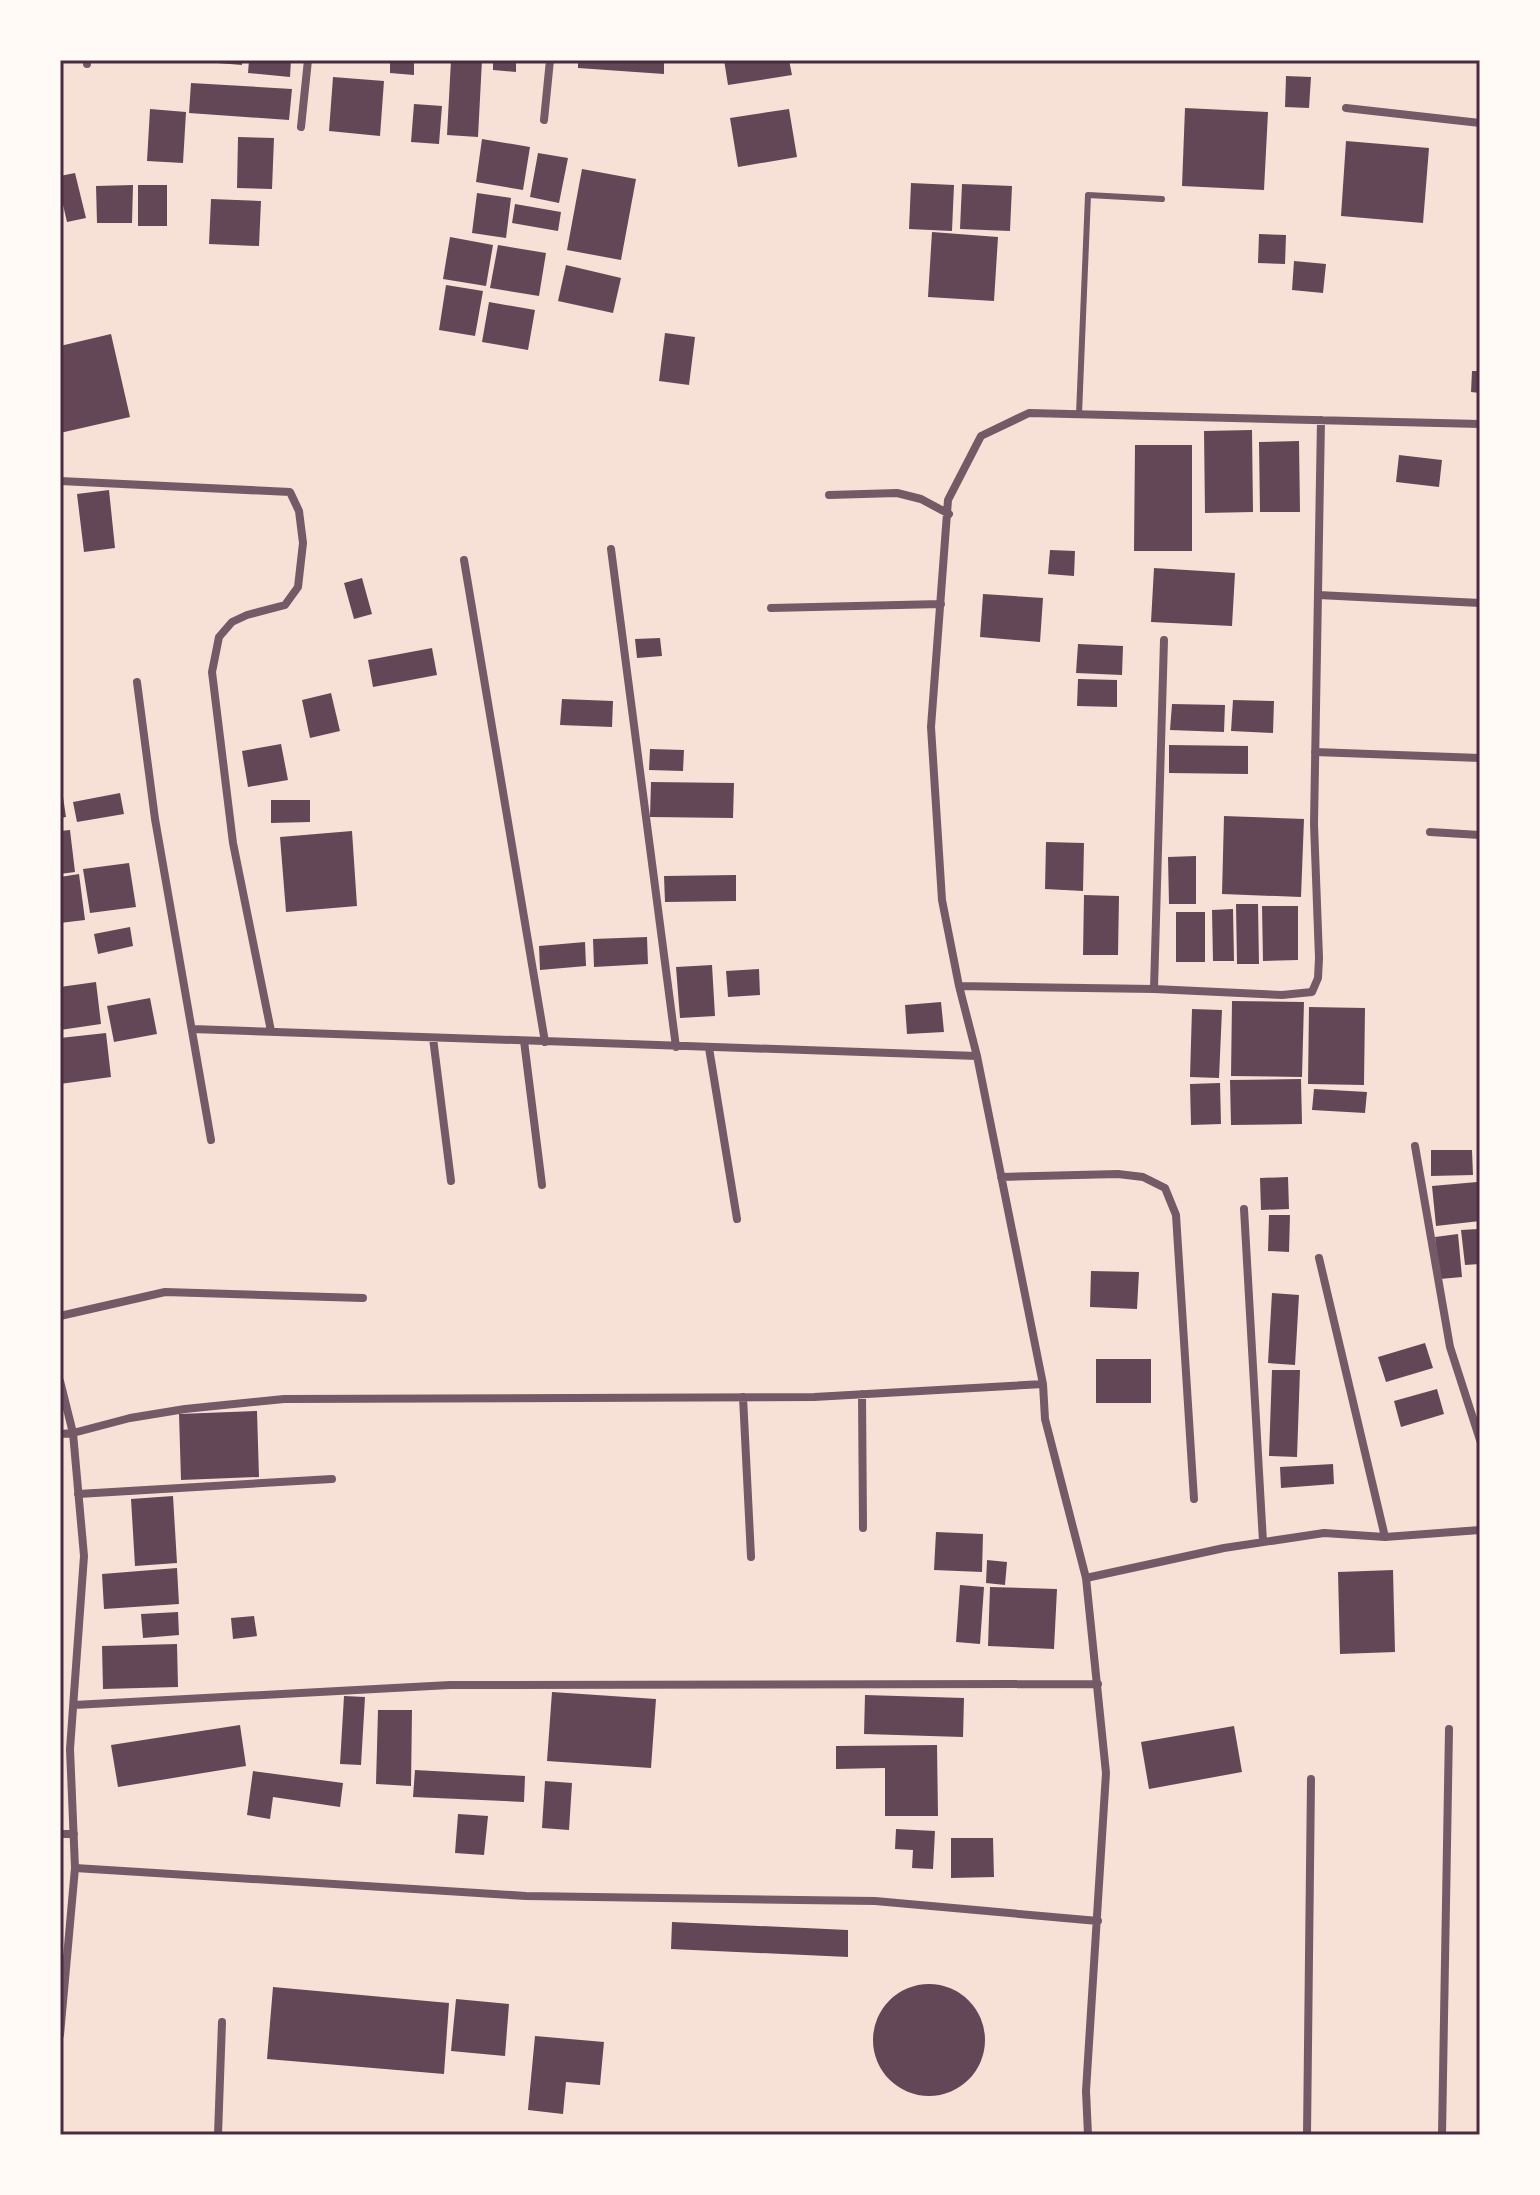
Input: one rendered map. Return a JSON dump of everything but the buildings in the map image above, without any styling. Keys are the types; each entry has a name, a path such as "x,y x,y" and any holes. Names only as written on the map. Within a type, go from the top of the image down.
{"street":[{"path":"301,127 308,60"},
{"path":"544,120 550,60"},
{"path":"1346,108 1480,123"},
{"path":"1088,2135 1086,2091 1106,1773 1086,1578 1045,1419 1043,1384 942,900 931,727 948,500 981,436 1029,413 1480,424"},
{"path":"959,986 1154,989 1282,995 1312,992 1318,978 1319,958 1314,824 1321,420"},
{"path":"60,481 290,492 299,511 303,543 298,587 285,605 232,622 219,637 212,672 233,843 271,1031"},
{"path":"829,495 897,493 921,499 949,514"},
{"path":"611,549 676,1047"},
{"path":"464,560 545,1042"},
{"path":"1318,595 1480,603"},
{"path":"771,608 941,604"},
{"path":"1154,989 1164,640"},
{"path":"137,682 155,819 211,1140"},
{"path":"1315,752 1480,758"},
{"path":"1430,832 1480,835"},
{"path":"192,1029 977,1056"},
{"path":"433,1038 451,1181"},
{"path":"524,1041 542,1185"},
{"path":"709,1048 737,1219"},
{"path":"1415,1146 1450,1347 1480,1440"},
{"path":"1001,1177 1118,1174 1143,1177 1165,1188 1176,1215 1194,1499"},
{"path":"1244,1209 1263,1542"},
{"path":"1319,1258 1385,1537"},
{"path":"60,1316 165,1292 363,1298"},
{"path":"60,1381 73,1433 84,1556 70,1749 75,1868 60,2035"},
{"path":"60,1434 185,1409 284,1399 814,1397 1043,1384"},
{"path":"862,1394 863,1528"},
{"path":"743,1397 751,1557"},
{"path":"78,1494 332,1479"},
{"path":"1086,1578 1224,1548 1324,1533 1385,1537 1480,1530"},
{"path":"74,1705 450,1685 1098,1684"},
{"path":"1442,2135 1449,1729"},
{"path":"1307,2135 1311,1779"},
{"path":"60,1834 74,1834"},
{"path":"75,1868 526,1896 875,1901 1098,1921"},
{"path":"218,2135 222,2022"}],"lane":[{"path":"1079,414 1088,195 1162,199"}]}
